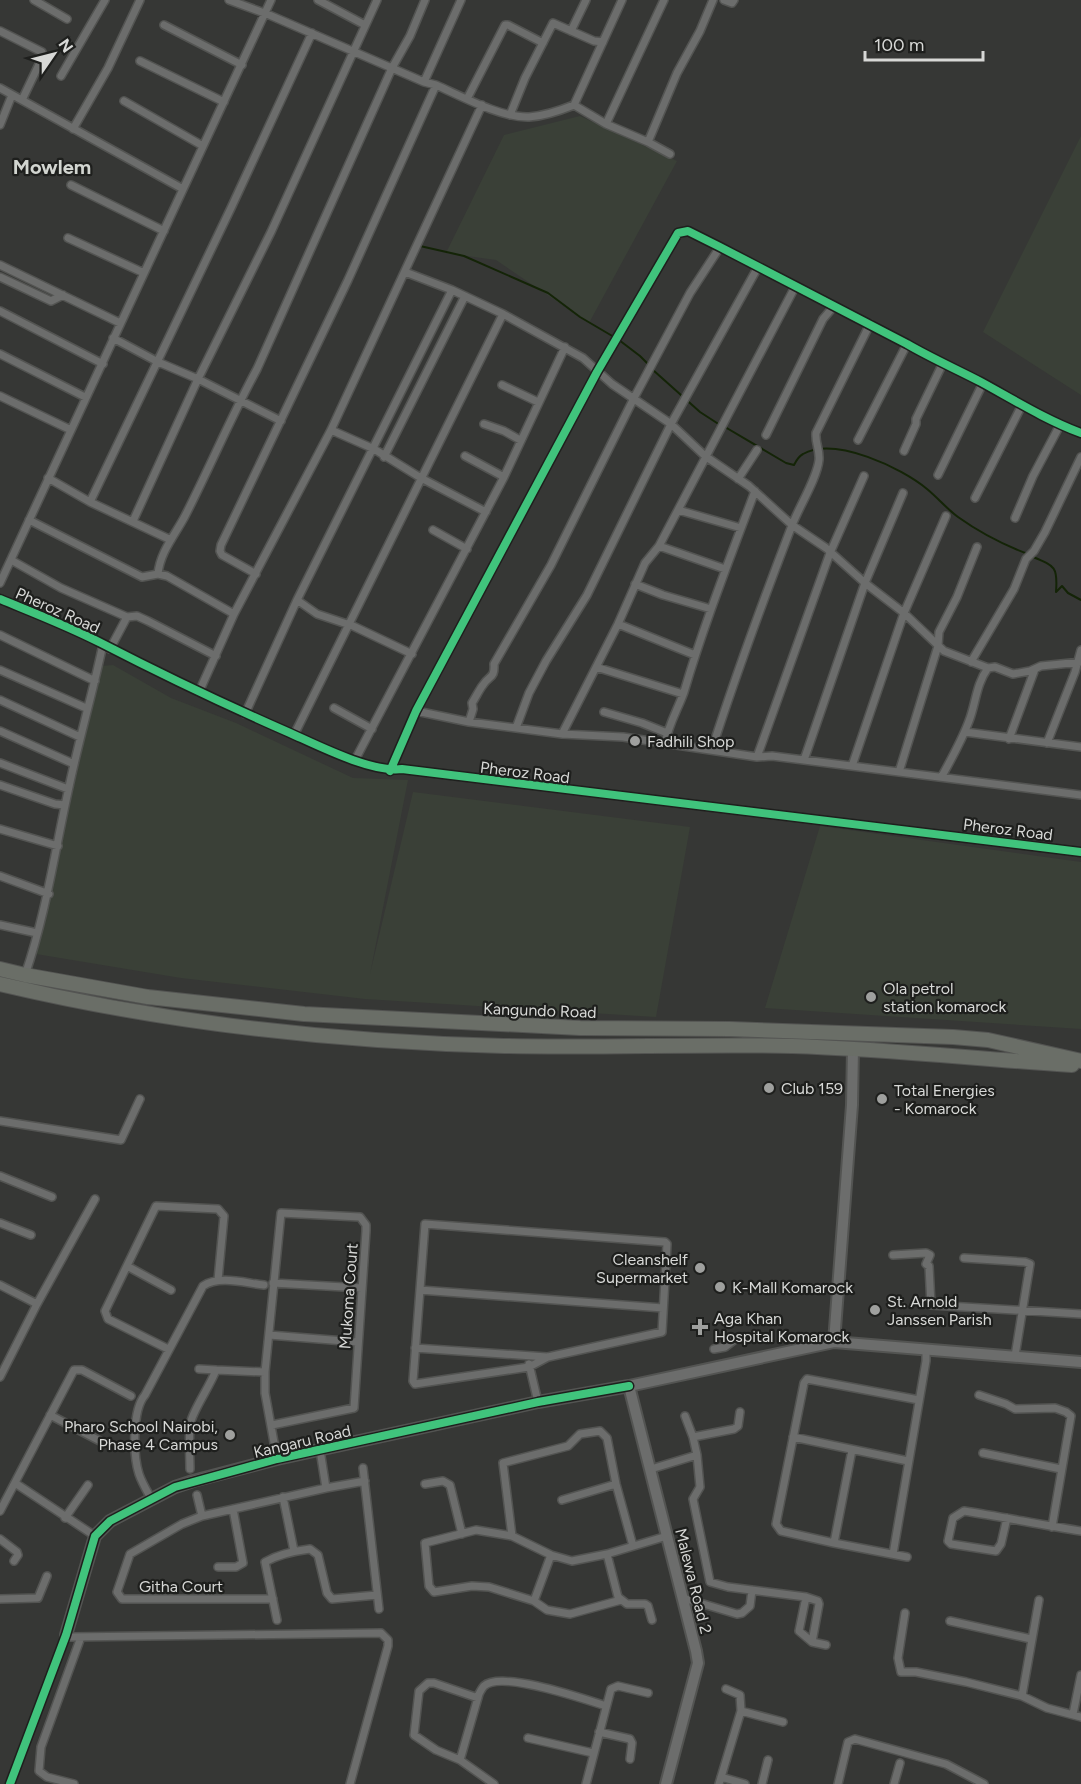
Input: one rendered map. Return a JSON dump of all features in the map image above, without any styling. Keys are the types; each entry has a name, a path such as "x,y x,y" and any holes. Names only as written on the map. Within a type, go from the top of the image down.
{"highway":[{"name":"Kangundo Road","path":"0,969 157,998 304,1014 558,1028 730,1029 953,1037 988,1040 1081,1061"},
{"name":"Kangundo Road","path":"0,984 165,1017 397,1041 504,1046 853,1048 1081,1066"}],"main road":[{"path":"834,1342 852,1105 853,1048"},
{"name":"Kangaru Road","path":"95,1536 110,1521 175,1487 277,1459 538,1402 629,1386 834,1342 1081,1362"},
{"name":"Malewa Road 2","path":"629,1386 698,1663 666,1784"},
{"path":"66,1635 95,1536"}],"street":[{"path":"61,75 105,0"},
{"path":"73,129 108,68 140,0"},
{"path":"229,0 482,105 510,115 527,117 544,115 574,105 622,0"},
{"path":"0,583 85,397 103,364 120,322 267,14 266,8 271,0"},
{"path":"318,0 327,2 365,25"},
{"path":"133,521 198,379 271,232 377,0"},
{"path":"158,574 162,557 185,518 257,369 392,68 410,36 425,0"},
{"path":"424,82 461,0"},
{"path":"572,31 586,0"},
{"path":"606,124 664,0"},
{"path":"648,142 677,73 700,31 713,0"},
{"path":"724,0 732,3 734,0"},
{"path":"36,1 67,19"},
{"path":"510,115 553,23 594,41 603,42"},
{"path":"164,25 242,65"},
{"path":"467,99 505,25 543,43"},
{"path":"0,31 42,52 43,56 22,100"},
{"path":"90,502 312,33"},
{"path":"140,61 224,102"},
{"path":"256,574 222,555 220,549 348,280 436,85"},
{"path":"0,88 183,189"},
{"path":"0,125 2,111 12,95"},
{"path":"124,101 203,146"},
{"path":"199,692 234,614 331,430 482,105"},
{"path":"574,105 606,124 670,154"},
{"path":"71,185 164,231"},
{"path":"390,771 416,711 453,640 597,372 678,232 688,231 1060,425 1081,433"},
{"path":"68,238 144,273"},
{"path":"469,722 473,709 472,703 484,681 492,678 495,670 494,664 551,565 634,398 690,293 720,247"},
{"path":"516,728 529,693 587,595 671,424 758,267"},
{"path":"1,270 63,295 120,322"},
{"path":"405,272 452,290 503,314 583,358 597,372 671,424 705,456 755,491 792,525 904,613 944,651 988,668 1013,674 1041,666 1079,662"},
{"path":"562,735 618,624 645,563 659,546 687,496 705,456 795,287"},
{"path":"245,714 297,600 452,290"},
{"path":"384,457 465,296"},
{"path":"766,435 823,319 834,306"},
{"path":"0,311 103,364"},
{"path":"294,735 503,314"},
{"path":"712,749 736,676 792,525 817,468 816,433 870,324"},
{"path":"113,338 281,421"},
{"path":"858,440 907,344"},
{"path":"355,760 486,513 565,347"},
{"path":"0,354 85,397"},
{"path":"904,451 916,419 943,363"},
{"path":"938,475 983,383"},
{"path":"502,385 538,402"},
{"path":"0,396 71,430"},
{"path":"975,498 1022,405"},
{"path":"484,424 520,440"},
{"path":"1015,518 1033,476 1060,425"},
{"path":"331,430 374,449 384,457 486,513"},
{"path":"738,479 757,450"},
{"path":"465,456 504,477"},
{"path":"971,662 1014,589 1026,559 1034,552 1058,508 1081,457"},
{"path":"757,757 830,553 864,476"},
{"path":"48,478 90,502 171,540"},
{"path":"665,744 725,569 755,491"},
{"path":"804,760 865,583 903,493"},
{"path":"678,510 741,528"},
{"path":"852,766 904,613 946,516"},
{"path":"29,520 142,577 158,574 167,576 234,614"},
{"path":"433,530 467,549"},
{"path":"659,546 725,569"},
{"path":"898,772 938,646 939,633 957,597 976,548"},
{"path":"11,560 61,588 127,617 136,616 148,621 216,656"},
{"path":"635,584 711,609"},
{"name":"Pheroz Road","path":"0,599 103,644 245,714 355,760 390,771 402,769 1081,852"},
{"path":"297,600 317,614 349,625 412,654"},
{"path":"110,649 127,617"},
{"path":"618,624 695,655"},
{"path":"0,635 95,681"},
{"path":"25,975 34,953 48,894 68,789 103,644"},
{"path":"1047,743 1079,662 1081,650"},
{"path":"596,667 683,694"},
{"path":"942,776 965,732 978,687 988,668"},
{"path":"1009,739 1035,669"},
{"path":"0,670 86,708"},
{"path":"0,700 80,736"},
{"path":"334,708 372,729"},
{"path":"416,711 469,722 562,735 623,737 757,757 772,756 1081,795"},
{"path":"604,712 667,733"},
{"path":"0,730 74,764"},
{"path":"965,732 1081,747"},
{"path":"0,763 68,789"},
{"path":"0,785 55,804 65,805"},
{"path":"0,829 58,846"},
{"path":"0,876 48,894"},
{"path":"0,925 37,933"},
{"path":"0,1121 121,1140 140,1099"},
{"path":"0,1176 51,1197"},
{"path":"0,1377 95,1199"},
{"path":"168,1349 108,1319 105,1311 156,1206 218,1209 224,1216 218,1280"},
{"name":"Mukoma Court","path":"272,1425 354,1408 366,1231 364,1221 360,1217 284,1212 281,1215 273,1283"},
{"path":"0,1222 31,1235"},
{"path":"415,1348 548,1357 661,1333 667,1244 641,1240 425,1224 415,1348 413,1381 417,1385 529,1367 548,1357"},
{"path":"893,1255 926,1253 930,1255 926,1264 929,1266 931,1305 1081,1314"},
{"path":"964,1258 1030,1264 1015,1356"},
{"path":"127,1266 171,1290"},
{"path":"152,1500 136,1463 136,1422 139,1402 145,1395 203,1286 218,1280 264,1285"},
{"path":"277,1459 265,1393 273,1283 362,1288"},
{"path":"0,1285 37,1304"},
{"path":"420,1290 663,1308"},
{"path":"269,1335 357,1342"},
{"path":"714,1349 725,1347 734,1340"},
{"path":"892,1554 926,1361 926,1350"},
{"path":"0,1354 9,1359"},
{"path":"530,1357 529,1367 538,1402"},
{"path":"199,1369 265,1372"},
{"path":"0,1510 74,1370 82,1370 131,1396"},
{"path":"190,1469 192,1418 216,1370"},
{"path":"907,1557 781,1531 776,1524 804,1383 807,1379 919,1400"},
{"path":"979,1395 1015,1409 1055,1408 1071,1416 1052,1527"},
{"path":"693,1437 734,1429 738,1426 740,1412"},
{"path":"50,1415 100,1441"},
{"path":"686,1416 698,1455 700,1487 693,1499 710,1582 815,1599 819,1604 813,1642"},
{"path":"512,1536 502,1463 568,1446 580,1434 600,1431 607,1438 616,1484 633,1546"},
{"path":"793,1437 908,1461"},
{"path":"320,1450 326,1488"},
{"path":"834,1543 852,1450"},
{"path":"983,1453 1061,1468"},
{"path":"651,1469 698,1455"},
{"path":"363,1468 379,1609"},
{"name":"Githa Court","path":"273,1599 122,1599 117,1592 130,1554 182,1524 202,1516 364,1481"},
{"path":"424,1484 443,1481 450,1485 462,1534"},
{"path":"15,1483 95,1536"},
{"path":"562,1500 616,1484"},
{"path":"65,1518 88,1485"},
{"path":"197,1496 202,1516"},
{"path":"283,1497 294,1551"},
{"path":"218,1567 236,1567 243,1563 233,1509"},
{"path":"1007,1518 999,1550 951,1544 948,1541 953,1518 964,1511 1007,1518 1081,1532"},
{"path":"652,1620 648,1606 645,1604 627,1604 621,1600 570,1614 547,1610 534,1601 489,1587 472,1586 439,1593 430,1590 425,1543 484,1530 512,1536 551,1555 572,1561 608,1554 667,1536"},
{"path":"0,1539 17,1552 18,1555 14,1561"},
{"path":"277,1620 265,1562 294,1551 310,1549 318,1555 327,1593 332,1599 377,1595"},
{"path":"608,1554 621,1600"},
{"path":"534,1601 551,1555"},
{"path":"0,1599 38,1598 47,1576"},
{"path":"683,1598 737,1614 747,1610 750,1606 752,1590"},
{"path":"806,1597 798,1628 801,1634 813,1642 826,1645"},
{"path":"1022,1696 1039,1600"},
{"path":"905,1613 898,1658 901,1672 916,1672 1022,1696 1047,1708 1081,1717"},
{"path":"950,1621 1031,1639"},
{"path":"10,1784 66,1635 81,1637 381,1633 388,1640 388,1646 350,1784"},
{"path":"74,1784 47,1777 39,1771 41,1748 81,1637"},
{"path":"1073,1714 1081,1675"},
{"path":"478,1698 428,1683 419,1691 414,1735 436,1750 460,1760 494,1784"},
{"path":"460,1760 478,1698 483,1686 489,1683 521,1683 545,1687 606,1706"},
{"path":"586,1784 611,1689 615,1687 648,1693"},
{"path":"726,1689 740,1695 741,1711 720,1780 745,1784"},
{"path":"741,1711 783,1722"},
{"path":"599,1732 630,1739 632,1743 630,1759"},
{"path":"528,1738 593,1753"},
{"path":"838,1784 849,1742 855,1739 946,1764 984,1784"},
{"path":"762,1784 768,1760"},
{"path":"894,1784 900,1763"}],"shaded area":[{"path":"580,116 677,161 589,323 496,260 446,253 504,135"},
{"path":"1081,136 1081,395 983,332"},
{"path":"113,665 171,698 236,723 353,778 408,780 370,974 413,792 690,827 656,1017 365,999 181,978 36,954 101,666"},
{"path":"820,826 1081,862 1081,1029 765,1008"}],"waterway":[{"path":"420,246 464,256 548,293 580,317 614,337"},
{"path":"619,340 649,365"},
{"path":"653,370 700,412 720,425"},
{"path":"725,427 786,463 794,465 803,454 816,449 850,452 885,464 916,481 974,528 1028,554"},
{"path":"1033,557 1054,568 1056,592 1062,586 1068,593 1081,600"}],"cycle path":[{"path":"390,771 416,711 597,372 678,233 688,231 1043,416 1081,433"},
{"path":"0,599 76,631 195,690 316,745 376,767 1081,852"},
{"path":"10,1784 66,1635 95,1536 110,1521 175,1487 277,1459 538,1402 629,1386"}],"place":[{"name":"Fadhili Shop","path":"635,741"},
{"name":"Ola petrol station komarock","path":"871,997"},
{"name":"Club 159","path":"769,1088"},
{"name":"Total Energies - Komarock","path":"882,1099"},
{"name":"Cleanshelf Supermarket","path":"700,1268"},
{"name":"K-Mall Komarock","path":"720,1287"},
{"name":"St. Arnold Janssen Parish","path":"875,1310"},
{"name":"Aga Khan Hospital Komarock","path":"700,1327"},
{"name":"Pharo School Nairobi, Phase 4 Campus","path":"230,1435"}],"district":[{"name":"Mowlem","path":"52,167"}]}
